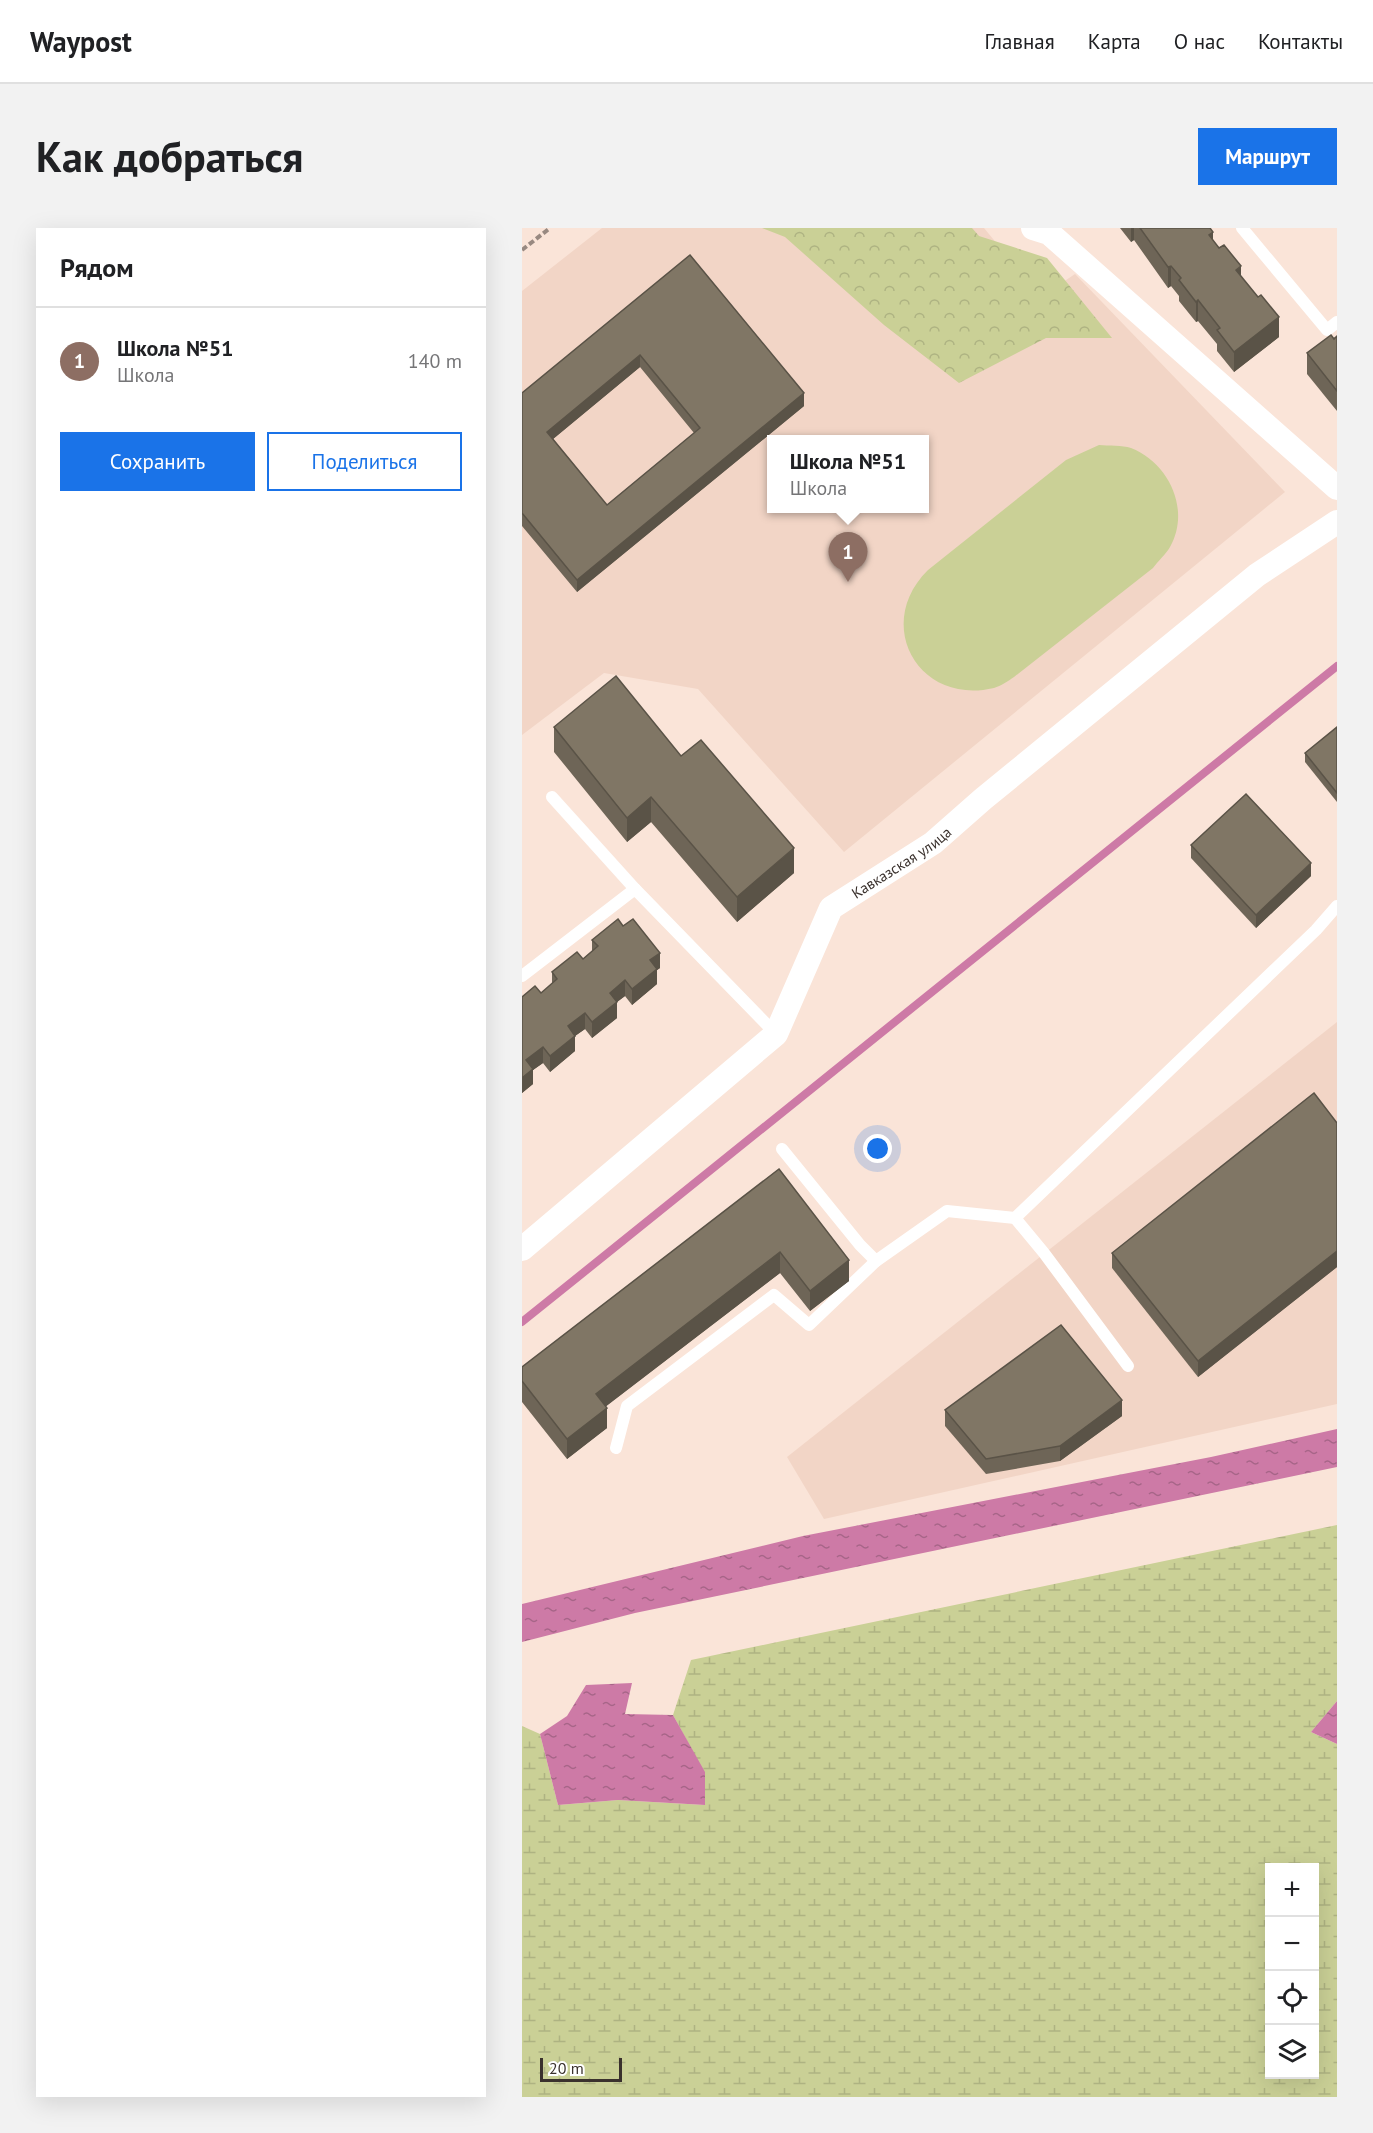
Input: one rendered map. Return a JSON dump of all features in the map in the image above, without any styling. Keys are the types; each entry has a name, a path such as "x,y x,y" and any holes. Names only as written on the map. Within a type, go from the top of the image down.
{"street":[{"path":"1034,228 1049,233 1337,488"},
{"name":"Кавказская улица","path":"522,1249 776,1034 831,908 933,843 992,791 1257,575 1337,522"}],"lane":[{"path":"1242,228 1327,330 1337,322"},
{"path":"552,797 635,889 776,1034"},
{"path":"522,976 635,889"},
{"path":"1015,1218 1316,930 1337,906"},
{"path":"782,1149 876,1262"},
{"path":"616,1448 627,1406 774,1294 809,1325 876,1262 947,1211 1015,1218 1128,1366"}],"path":[{"path":"522,250 550,228"}],"shaded area":[{"path":"602,228 984,228 1041,297 1075,274 1285,492 844,852 698,689 604,673 522,735 522,291"},
{"path":"1337,1022 1337,1404 824,1519 787,1457"}],"green space":[{"path":"762,228 972,228 979,236 1047,258 1112,338 1046,338 959,383 884,325 785,237"},
{"path":"1099,445 1131,448 1144,455 1166,476 1177,503 1178,518 1176,533 1170,547 1153,568 1014,677 999,686 967,690 944,685 925,673 912,656 905,636 904,614 912,591 928,570 1066,460"},
{"path":"1337,1525 1337,1701 1311,1732 1337,1744 1337,2097 522,2097 522,1726 540,1734 558,1805 618,1800 705,1805 704,1772 673,1715 691,1660"}],"water":[{"path":"1337,1429 1337,1467 635,1613 522,1642 522,1604 803,1536 1211,1457"},
{"path":"632,1683 625,1714 673,1715 705,1772 705,1805 618,1800 558,1805 540,1734 567,1716 586,1685"},
{"path":"1337,1701 1337,1744 1311,1732"}],"building":[{"path":"1140,228 1210,228 1213,232 1209,235 1219,248 1224,245 1241,266 1236,270 1258,297 1261,295 1279,317 1234,352 1217,330 1220,328 1198,300 1196,302 1171,266 1168,267"},
{"path":"690,255 804,393 577,580 522,513 522,393","holes":["640,355 700,428 607,505 547,432"]},
{"path":"1331,335 1334,339 1337,336 1337,391 1307,353"},
{"path":"616,676 681,756 701,740 794,848 737,897 651,797 627,818 554,727"},
{"path":"1337,727 1337,793 1305,753"},
{"path":"1246,794 1311,863 1256,915 1191,845"},
{"path":"618,919 623,926 633,919 660,953 650,960 657,969 632,989 625,980 610,993 617,1002 592,1022 585,1013 568,1026 575,1036 550,1056 543,1047 526,1060 533,1069 522,1078 522,997 535,986 541,993 557,979 552,972 577,952 583,959 598,946 592,940"},
{"path":"1314,1093 1337,1123 1337,1251 1198,1361 1112,1253"},
{"path":"779,1169 849,1260 810,1291 780,1252 596,1394 607,1408 567,1439 522,1381 522,1367"},
{"path":"1061,1325 1122,1400 1060,1446 986,1459 945,1410"}],"waterway":[{"path":"522,1322 1337,666"}],"place":[{"name":"Школа №51","path":"848,582"}]}
